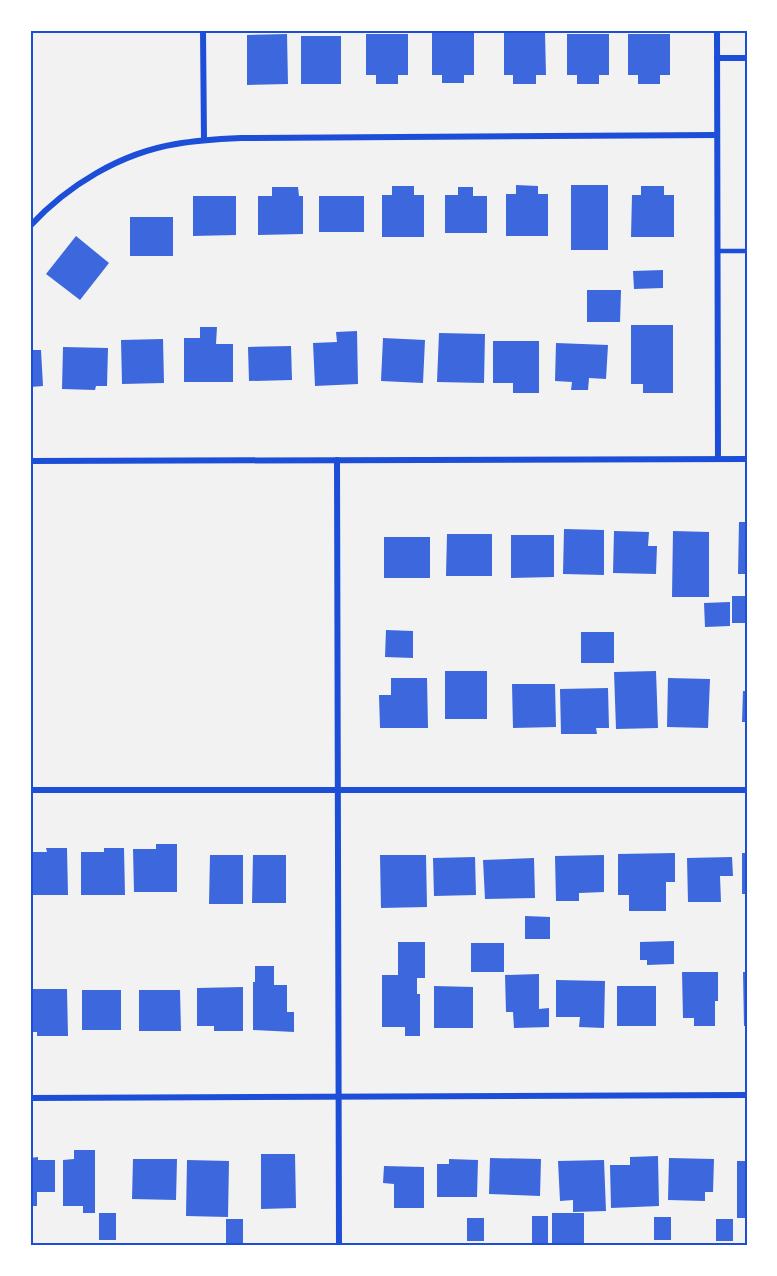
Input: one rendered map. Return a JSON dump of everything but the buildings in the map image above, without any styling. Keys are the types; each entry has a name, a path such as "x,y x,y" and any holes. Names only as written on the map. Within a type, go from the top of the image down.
{"street":[{"path":"203,30 204,140"},
{"path":"717,30 718,459"},
{"path":"717,58 747,58"},
{"path":"30,226 59,199 101,171 158,148 204,140 717,135"},
{"path":"30,461 747,459"},
{"path":"337,460 339,1246"},
{"path":"30,790 747,790"},
{"path":"30,1098 747,1095"}],"lane":[{"path":"718,251 747,251"}]}
